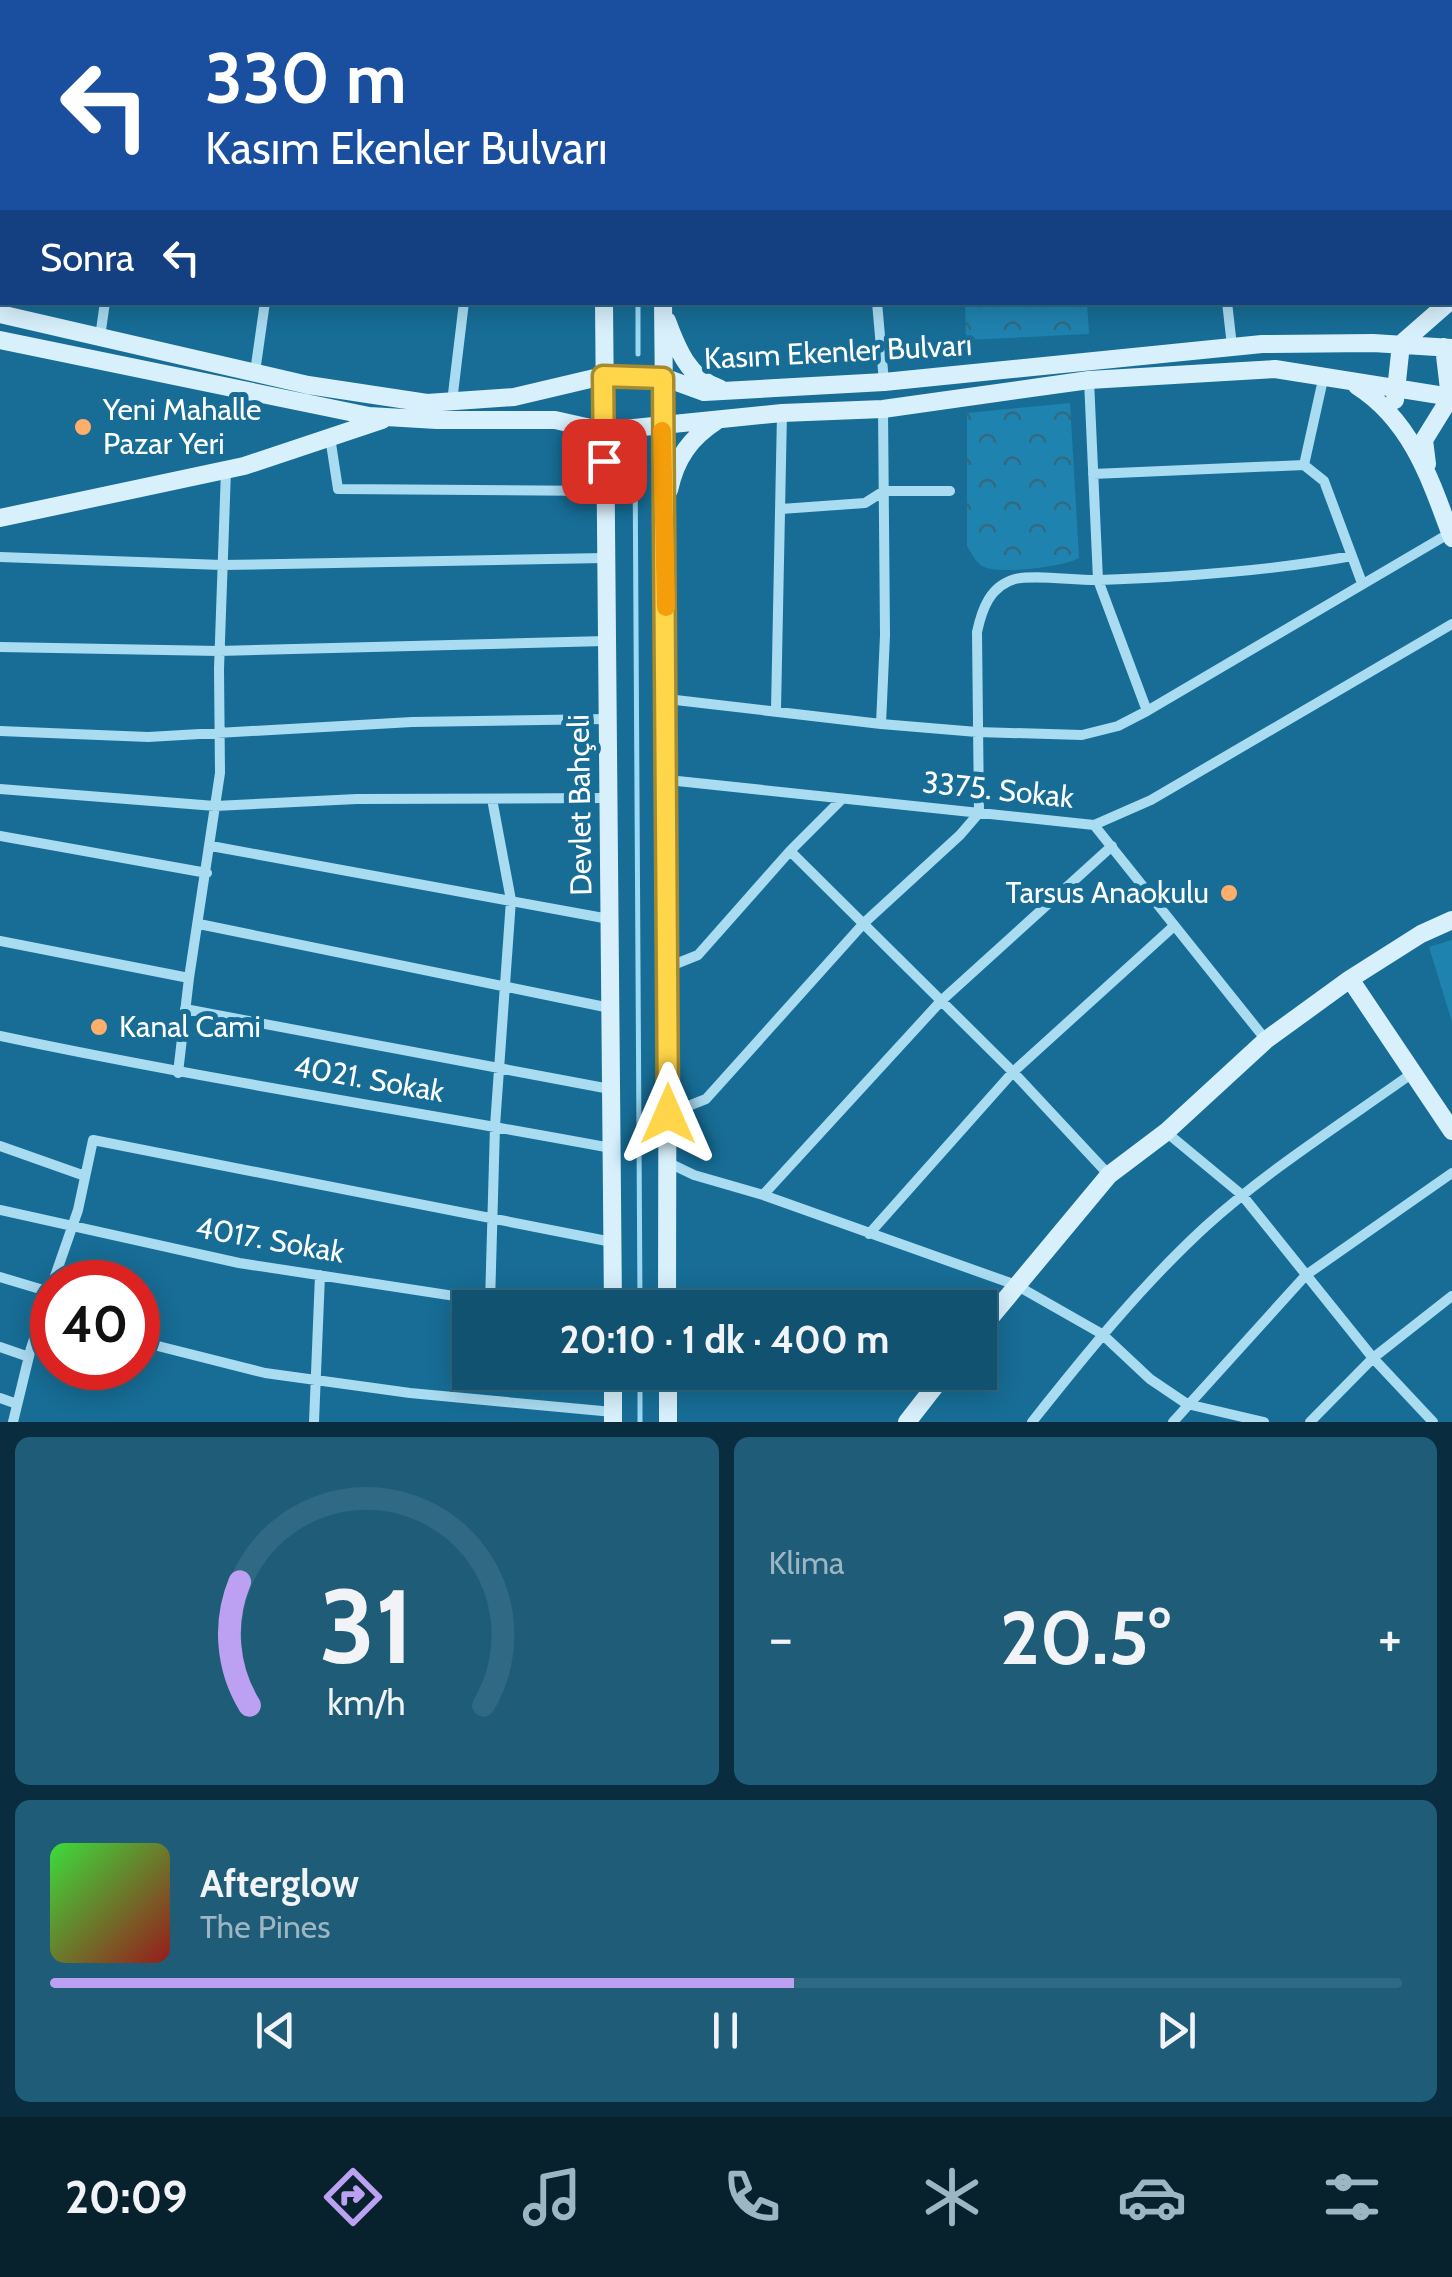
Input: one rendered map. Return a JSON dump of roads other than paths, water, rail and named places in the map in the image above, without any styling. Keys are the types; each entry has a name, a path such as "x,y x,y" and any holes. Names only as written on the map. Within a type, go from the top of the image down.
{"street":[{"path":"100,338 105,305"},
{"path":"255,372 265,305"},
{"path":"452,402 464,305"},
{"name":"Devlet Bahçeli","path":"604,305 613,1290"},
{"path":"663,305 668,780 667,1290"},
{"path":"663,305 684,361 704,384 729,391"},
{"path":"877,305 884,382"},
{"path":"1228,305 1232,346"},
{"path":"1394,417 1402,344 1446,305"},
{"name":"Kasım Ekenler Bulvarı","path":"0,314 308,385 427,403 514,397 603,376 663,378 704,392 884,382 1232,346 1327,342 1448,348"},
{"name":"Kasım Ekenler Bulvarı","path":"0,340 389,417 555,420 604,431 883,408 1089,380 1275,369 1451,398"},
{"path":"1427,470 1424,440 1451,398 1448,348"},
{"path":"1304,465 1324,375"},
{"path":"1089,380 1098,580 1147,711"},
{"path":"666,699 977,732 1082,735 1118,726 1362,582 1451,536 1427,470 1394,417 1373,396 1348,380"},
{"path":"881,724 885,634 883,408"},
{"path":"776,710 782,414"},
{"path":"0,518 226,470 389,417"},
{"path":"664,510 673,472 687,445 720,419"},
{"path":"330,437 338,490 604,491"},
{"path":"1092,474 1304,465 1324,480 1362,582"},
{"path":"178,1074 188,978 216,806 226,470"},
{"path":"781,509 864,503 884,490 950,491"},
{"path":"668,1114 706,1100 864,923 980,813 977,632 982,610 993,591 1016,579 1098,580 1305,565 1352,556"},
{"path":"0,557 222,566 605,558"},
{"name":"3375. Sokak","path":"668,780 1094,826 1151,800 1452,624"},
{"path":"0,647 220,651 606,641"},
{"path":"0,730 148,737 412,722 606,719"},
{"path":"0,789 216,806 358,799 608,798"},
{"path":"490,1290 495,1126 511,900 492,798"},
{"path":"668,968 698,955 841,800"},
{"path":"1094,826 1266,1040"},
{"path":"0,836 207,872"},
{"path":"210,846 609,919"},
{"path":"764,1195 941,1001 1112,846"},
{"path":"790,851 1013,1072 1109,1175"},
{"path":"997,1309 1109,1175 1166,1132 1266,1040 1421,934 1452,920"},
{"path":"199,924 610,1008"},
{"path":"870,1234 1013,1072 1174,926"},
{"path":"0,940 188,978"},
{"path":"1350,980 1452,1131"},
{"path":"185,1010 610,1089"},
{"name":"4021. Sokak","path":"0,1036 178,1074 611,1148"},
{"path":"1032,1422 1102,1334 1204,1228 1242,1196 1414,1072"},
{"path":"1166,1132 1242,1196 1373,1358 1433,1422"},
{"path":"61,1260 94,1140 612,1242"},
{"path":"0,1146 86,1176"},
{"path":"668,1163 1016,1285 1102,1334 1150,1379 1187,1404 1264,1422"},
{"path":"1173,1422 1306,1275 1452,1172"},
{"name":"4017. Sokak","path":"0,1210 238,1262 452,1297"},
{"path":"314,1422 320,1275"},
{"path":"0,1276 30,1282"},
{"path":"1310,1422 1373,1358 1452,1296"},
{"path":"0,1346 29,1357 13,1422"},
{"path":"160,1347 265,1373 613,1417 614,1390"},
{"path":"668,1390 668,1422"},
{"path":"907,1422 932,1390"},
{"path":"0,1398 17,1404"}],"waterway":[{"path":"638,305 638,354"},
{"path":"635,453 640,1290"},
{"path":"640,1390 640,1422"}],"place":[{"name":"Yeni Mahalle Pazar Yeri","path":"83,427"},
{"name":"Tarsus Anaokulu","path":"1229,893"},
{"name":"Kanal Cami","path":"99,1027"}]}
